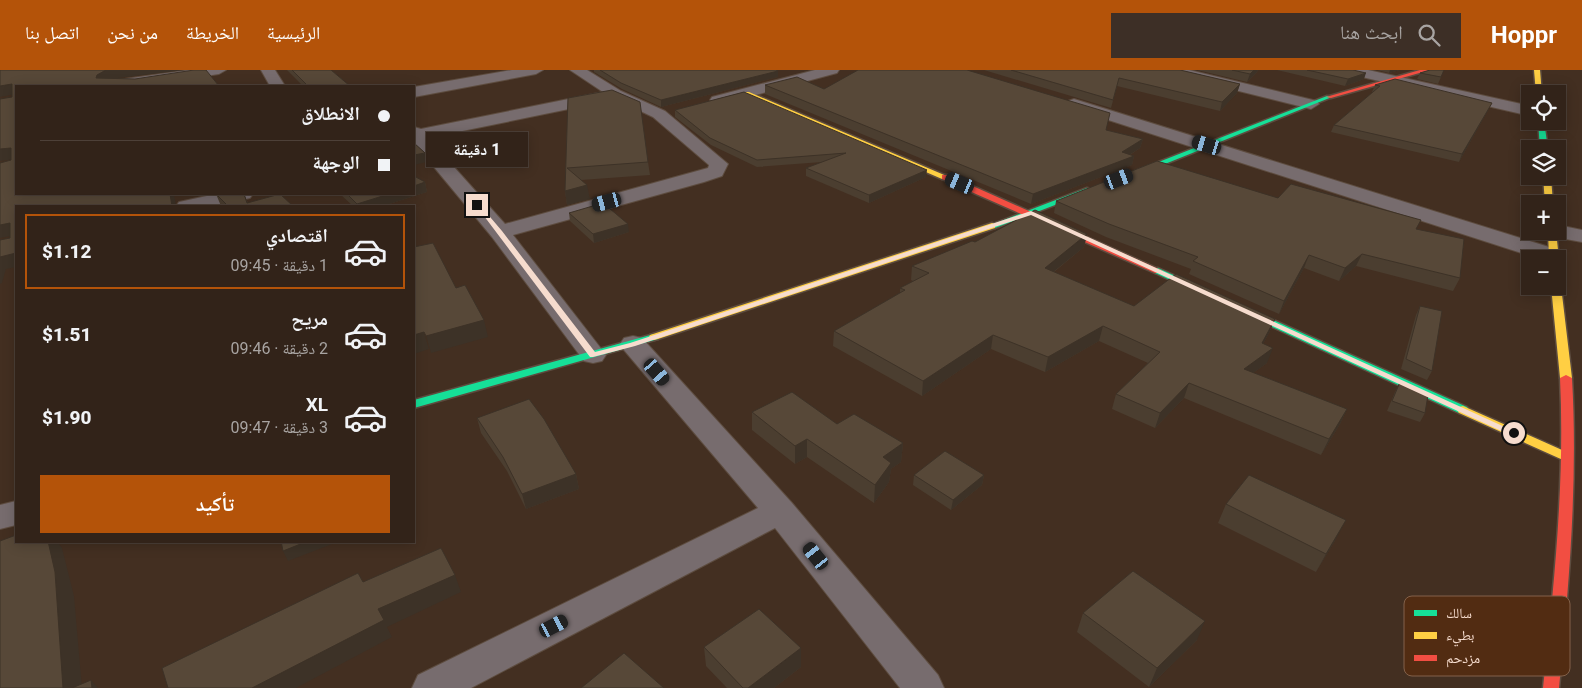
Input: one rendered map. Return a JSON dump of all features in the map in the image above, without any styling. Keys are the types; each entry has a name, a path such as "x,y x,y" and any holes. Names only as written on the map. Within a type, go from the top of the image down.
{"street":[{"path":"117,85 218,70"},
{"path":"268,70 276,85"},
{"path":"415,92 536,70"},
{"path":"500,232 715,172 719,164 659,114 616,94 577,70"},
{"path":"708,102 832,70"},
{"path":"1171,70 1311,104"},
{"path":"1349,70 1521,109"},
{"path":"415,404 633,344 1031,213 1311,104 1390,79 1427,70"},
{"path":"1537,70 1538,85"},
{"path":"747,93 1031,213 1567,458"},
{"path":"593,355 500,232 419,144 616,94"},
{"path":"1056,99 1207,145 1532,250"},
{"path":"659,114 679,110"},
{"path":"197,205 239,195"},
{"path":"1566,233 1582,236"},
{"path":"1557,295 1575,403 1567,458 1574,535 1565,596"},
{"path":"633,344 780,511 924,688"},
{"path":"432,688 780,511"},
{"path":"0,517 15,512"}],"building":[{"path":"0,70 106,70 97,75 96,78 135,79 194,70 206,70 218,85 15,85 15,195 170,195 172,205 15,205 15,253 0,257 0,240 10,238 10,223 0,225 0,163 11,160 11,148 0,149 0,99 12,97 12,84 0,86"},
{"path":"292,70 331,70 349,85 307,85"},
{"path":"600,70 778,71 661,100 621,83"},
{"path":"858,70 967,70 1110,113 1106,130 1143,139 1122,152 1134,156 1033,194 765,85 797,77 824,89"},
{"path":"1011,70 1180,70 1240,84 1222,102 1119,78 1113,100"},
{"path":"1232,70 1254,70 1250,74"},
{"path":"1307,70 1353,70 1366,73 1348,79"},
{"path":"1430,70 1444,70 1441,77 1420,73"},
{"path":"1395,79 1492,103 1462,154 1334,125 1380,86 1375,85"},
{"path":"612,90 640,102 648,162 567,168 587,185 565,191 568,98"},
{"path":"744,92 927,170 869,195 806,168 846,153 757,160 710,138 675,110"},
{"path":"415,144 424,152 415,155"},
{"path":"1157,161 1278,198 1291,184 1421,220 1416,229 1464,239 1460,278 1362,254 1345,268 1309,255 1284,301 1193,261 1198,257 1109,224 1056,201"},
{"path":"415,177 425,182 415,186"},
{"path":"217,195 244,195 247,203 281,195 292,205 227,205"},
{"path":"348,195 386,195 357,204"},
{"path":"603,203 628,224 593,234 569,213"},
{"path":"1035,210 1087,234 1045,268 1134,306 1176,274 1275,319 1262,343 1273,348 1244,369 1347,409 1329,439 1189,383 1160,413 1116,394 1160,352 1103,326 1048,357 993,335 923,381 834,331 905,290 900,288 929,273 912,266 972,241 975,242"},
{"path":"433,243 456,288 465,285 484,320 426,336 424,332 415,335 415,247"},
{"path":"1420,306 1442,311 1432,371 1406,359"},
{"path":"1400,382 1428,395 1425,413 1392,401"},
{"path":"792,392 837,424 854,414 903,443 883,457 891,463 875,485 807,439 795,446 752,412"},
{"path":"529,399 544,419 576,474 522,494 503,457 477,418"},
{"path":"945,451 984,475 953,500 914,475"},
{"path":"1249,475 1346,520 1326,554 1226,504"},
{"path":"15,535 15,543 48,543 55,572 63,688 0,688 0,541"},
{"path":"281,543 303,543 283,551"},
{"path":"441,548 455,575 378,609 384,620 252,688 168,688 162,668 358,573 363,582"},
{"path":"1133,571 1205,621 1157,668 1083,613"},
{"path":"759,609 801,648 748,688 743,688 704,647"},
{"path":"624,653 664,688 581,688"},
{"path":"91,680 92,688 72,688"}],"traffic: fast":[{"path":"1127,176 1329,97"},
{"path":"1542,130 1543,140"},
{"path":"992,226 1090,190"},
{"path":"1158,271 1463,410"},
{"path":"415,404 654,337"}],"traffic: slow":[{"path":"1537,70 1538,85"},
{"path":"747,93 945,177"},
{"path":"1548,185 1548,195"},
{"path":"654,337 992,226"},
{"path":"1553,240 1553,250"},
{"path":"1557,295 1566,378"},
{"path":"1463,410 1567,457"}],"traffic: jam":[{"path":"1329,97 1427,70"},
{"path":"945,177 1158,271"},
{"path":"1560,596 1567,495 1568,417 1566,378"},
{"path":"1551,688 1552,676"}],"route":[{"path":"477,205 500,232 593,355 633,344 1031,213 1514,433"}]}
